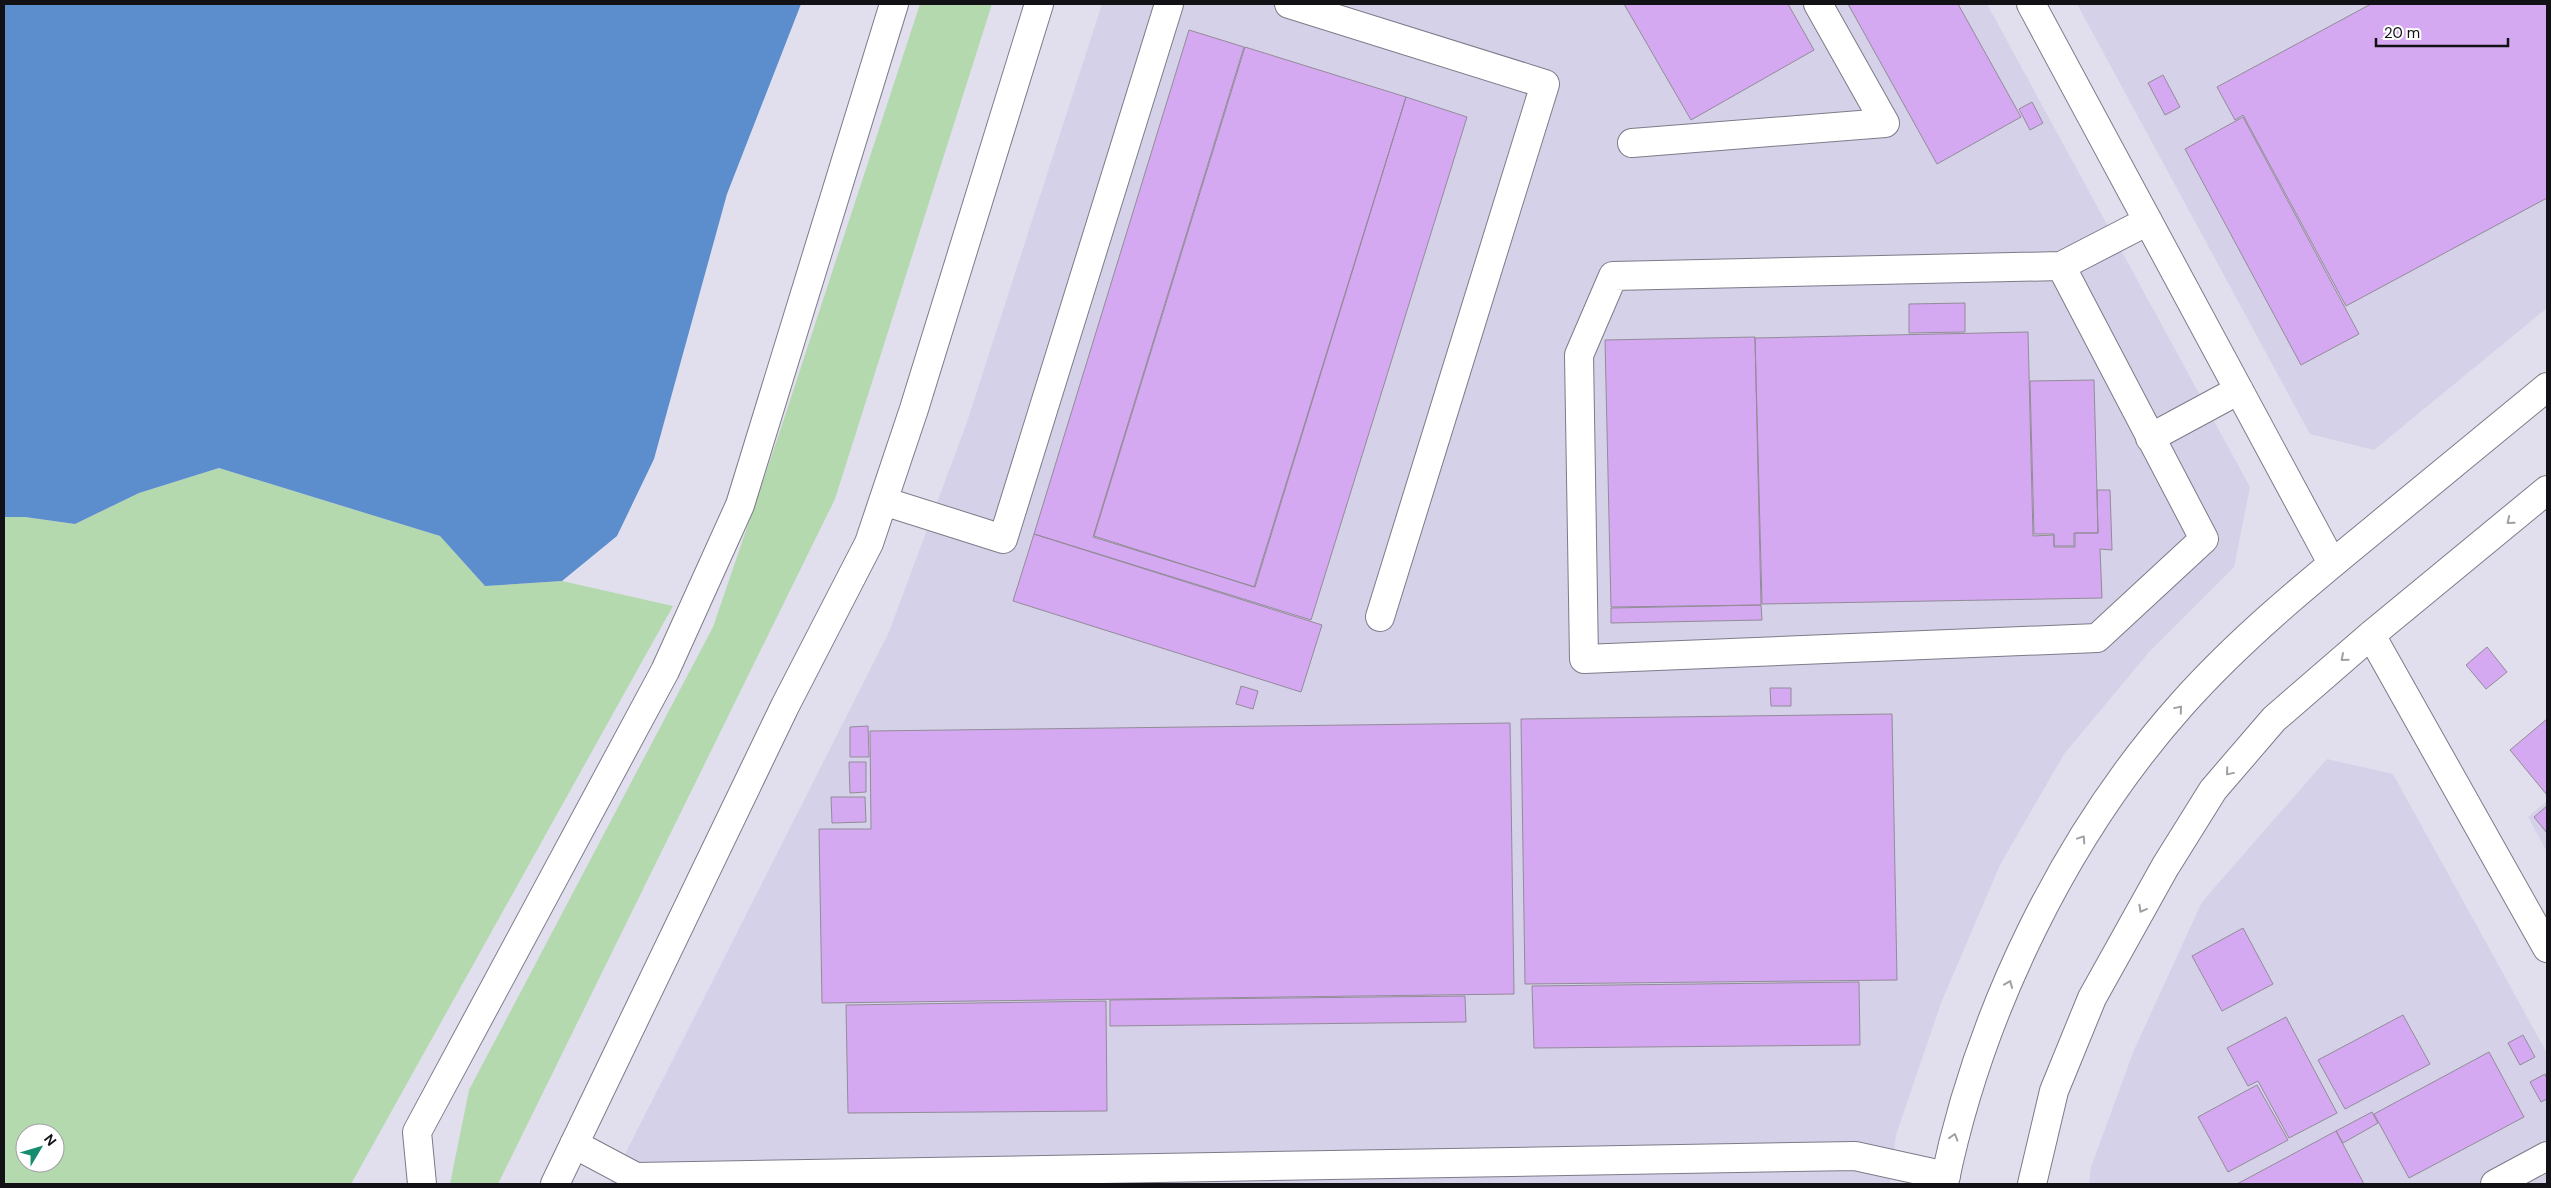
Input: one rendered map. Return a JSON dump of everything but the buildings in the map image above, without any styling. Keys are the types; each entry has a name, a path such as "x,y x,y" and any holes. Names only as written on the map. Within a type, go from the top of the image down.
{"street":[{"path":"422,1184 417,1132 665,671 740,504 894,4"},
{"path":"555,1184 785,706 869,543 1039,4"},
{"path":"883,501 1004,539 1169,4"},
{"path":"1289,4 1545,84 1380,617"},
{"path":"1632,143 1885,123 1818,4"},
{"path":"2031,4 2332,563"},
{"path":"2061,266 2204,539 2097,638 1584,659 1579,355 1613,276 2061,266 2148,221"},
{"path":"574,1144 636,1177 1855,1156 1945,1180 1952,1146 1977,1062 2018,962 2068,860 2123,778 2182,705 2252,633 2332,563 2547,387"},
{"path":"2150,438 2239,390"},
{"path":"2032,1184 2054,1090 2092,998 2165,867 2213,790 2274,719 2371,635 2547,490"},
{"path":"2371,635 2547,948"},
{"path":"2495,1184 2547,1156"}],"shaded area":[{"path":"1102,4 1987,4 2250,487 2234,567 2149,652 2064,754 2000,865 1941,1003 1896,1135 1890,1184 610,1184 889,632 967,422"},
{"path":"2077,4 2547,4 2547,308 2374,450 2310,434"},
{"path":"2327,759 2393,774 2547,1053 2547,1184 2089,1184 2091,1167 2134,1050 2202,902"},
{"path":"2547,801 2547,852 2528,817"}],"green space":[{"path":"920,4 992,4 835,499 498,1184 450,1184 469,1090 713,627 780,431"},
{"path":"219,468 440,536 485,586 562,581 673,606 351,1184 4,1184 4,517 25,517 75,524 139,493"}],"water":[{"path":"4,4 801,4 727,194 654,459 617,536 562,581 485,586 440,536 219,468 139,493 75,524 25,517 4,517"}]}
